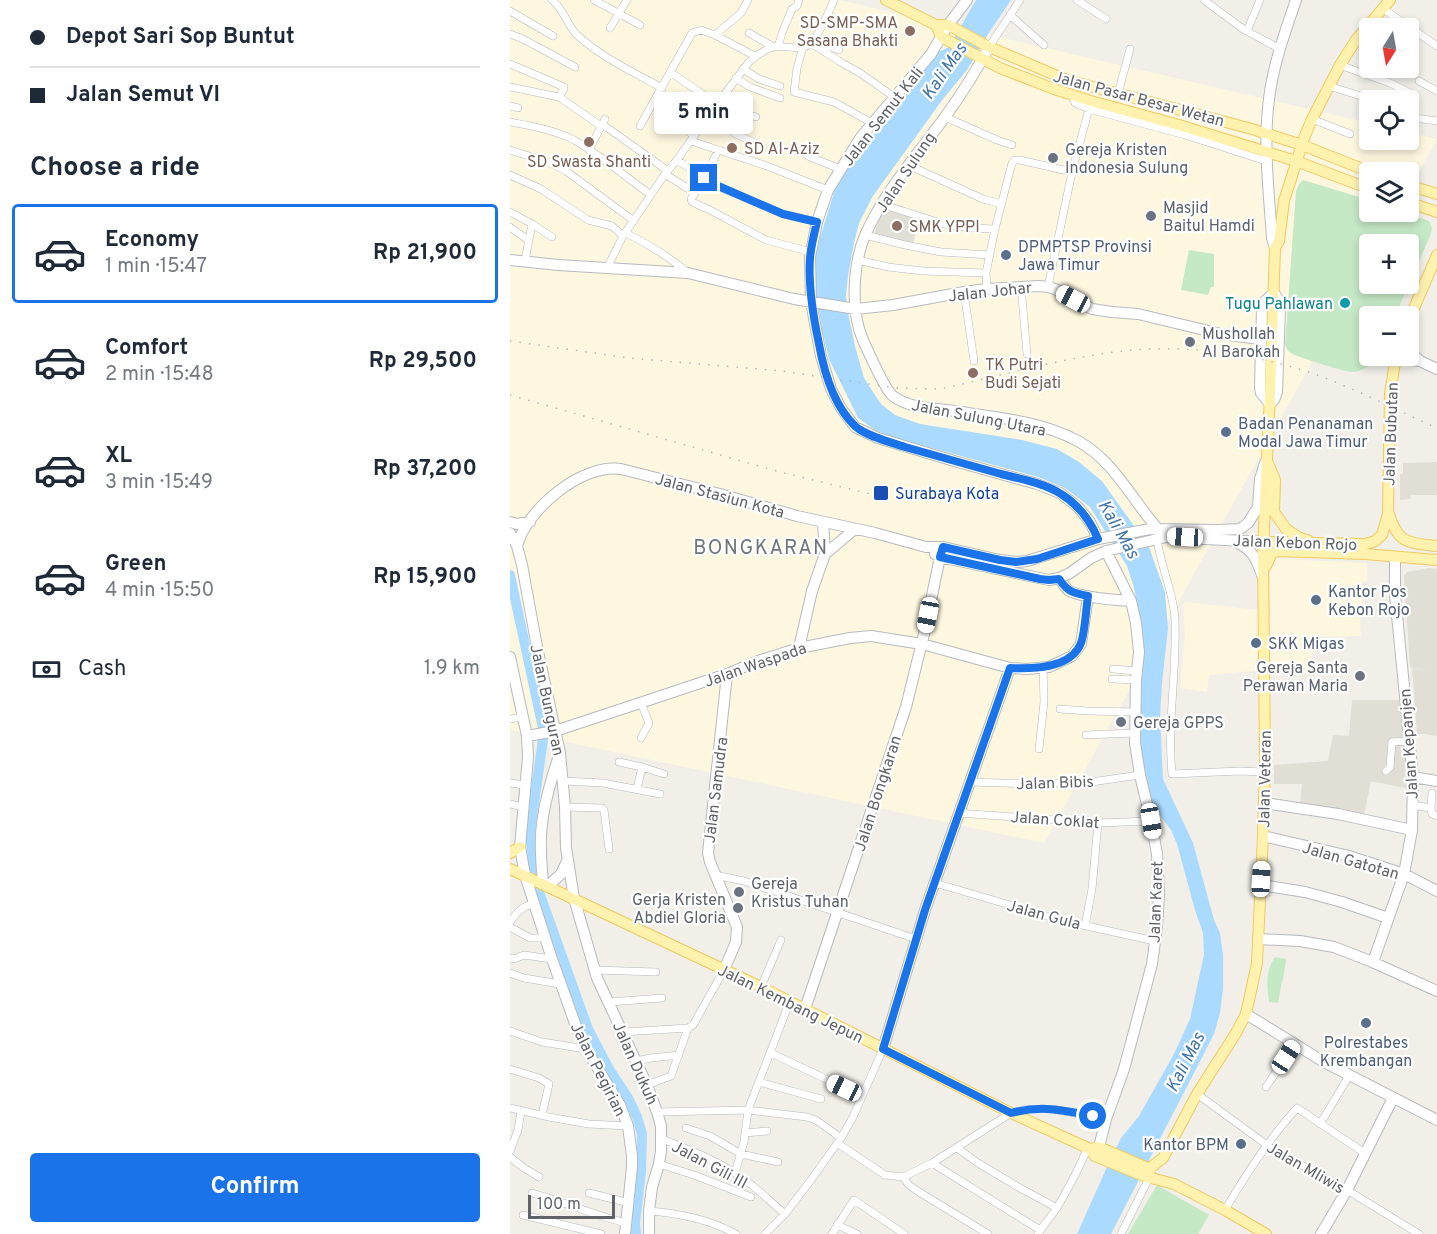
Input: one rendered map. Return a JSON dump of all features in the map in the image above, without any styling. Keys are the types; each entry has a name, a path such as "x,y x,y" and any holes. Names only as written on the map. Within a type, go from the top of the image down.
{"main road":[{"path":"886,0 936,26 952,27"},
{"name":"Jalan Veteran","path":"1163,1158 1197,1094 1246,1014 1257,963 1264,803 1266,460 1275,248 1279,241 1284,201 1312,119 1329,86 1356,40 1386,4"},
{"path":"936,26 944,38"},
{"name":"Jalan Pasar Besar Wetan","path":"952,27 986,46 1067,80 1266,134 1302,145 1359,168"},
{"name":"Jalan Pasar Besar Wetan","path":"944,38 1015,74 1072,95 1266,156 1296,161 1359,185"},
{"path":"1015,74 1013,66 1020,60"},
{"path":"1419,189 1437,194"},
{"path":"1419,206 1437,212"},
{"path":"1415,306 1437,255"},
{"name":"Jalan Bubutan","path":"1389,513 1390,394 1395,366"},
{"path":"1266,460 1275,480 1274,512 1286,529 1298,537 1318,544"},
{"path":"1389,513 1398,536 1410,542 1431,546"},
{"name":"Jalan Kebon Rojo","path":"1264,542 1366,544 1382,536 1389,513"},
{"name":"Jalan Kebon Rojo","path":"1264,575 1271,555 1275,551 1437,560"},
{"path":"510,853 520,847"},
{"name":"Jalan Kembang Jepun","path":"510,868 790,1001 1011,1113 1092,1148 1095,1156 1111,1157 1174,1184 1266,1234"},
{"path":"1148,1173 1163,1158"},
{"path":"1163,1158 1164,1172 1174,1184"}],"street":[{"path":"552,0 558,5 572,29 585,42 662,88"},
{"path":"594,0 640,25"},
{"path":"610,28 627,0"},
{"path":"715,35 741,13 748,0"},
{"path":"608,268 625,235 667,172 743,69 756,56 776,47 792,9 798,6 800,0"},
{"path":"834,0 796,68 795,93 834,102 872,123"},
{"name":"Jalan Semut Kali","path":"967,0 944,38 861,137 828,190 817,222 810,257 821,356 831,389 855,427 878,438 1037,484 1060,493 1078,507 1102,538"},
{"path":"986,46 1020,0"},
{"path":"1077,0 1106,19"},
{"path":"1204,0 1247,31 1280,49"},
{"path":"1247,31 1260,0"},
{"path":"1275,248 1272,241 1266,156 1269,97 1280,49 1296,0"},
{"path":"1386,4 1437,46"},
{"path":"510,11 553,36"},
{"path":"1010,15 1044,45"},
{"path":"640,126 692,33 701,30 715,35 756,56"},
{"path":"749,33 776,47 797,48 810,43 838,50"},
{"path":"510,34 575,67"},
{"path":"810,43 871,80 894,97"},
{"name":"Jalan Sulung","path":"852,309 858,260 865,235 894,184 945,117 986,46"},
{"path":"1118,94 1130,49"},
{"path":"510,64 559,84 564,88 559,97"},
{"path":"1340,65 1404,90"},
{"path":"743,69 759,79 780,86"},
{"path":"670,72 717,104"},
{"path":"736,78 750,87 780,98"},
{"path":"1419,81 1437,91"},
{"path":"1329,86 1359,96"},
{"path":"510,87 559,97 603,123 695,193 691,201 766,240 811,252"},
{"path":"1072,95 1075,103 1089,109 1163,124"},
{"path":"722,98 756,117"},
{"path":"1048,287 1072,172 1089,109"},
{"path":"708,116 734,134 763,147"},
{"path":"945,117 1012,145"},
{"path":"1312,119 1350,134"},
{"path":"1419,119 1437,121"},
{"path":"676,121 692,139 828,190"},
{"path":"510,122 557,133 573,140 651,195"},
{"path":"589,150 603,123"},
{"path":"510,150 548,162 566,171 634,221"},
{"path":"704,178 716,155"},
{"path":"808,156 840,169"},
{"path":"677,160 716,185 783,214 817,222"},
{"path":"987,289 986,273 1012,163 1016,160 1072,172"},
{"path":"908,165 983,199 1002,204"},
{"path":"510,175 541,189 588,220 612,226 625,235 652,247 688,273"},
{"path":"881,204 944,224 995,229"},
{"path":"510,212 552,237"},
{"path":"525,261 532,224"},
{"path":"510,227 528,240"},
{"path":"865,235 941,252 990,255"},
{"name":"Jalan Johar","path":"510,260 688,273 815,303 852,309 893,305 964,291 1021,286 1048,287 1099,311 1138,314 1221,334 1260,339"},
{"path":"858,260 888,267 923,271 986,273"},
{"path":"1021,286 1027,354"},
{"path":"964,291 974,361"},
{"path":"1270,404 1261,393 1260,388 1260,339 1263,306 1274,293"},
{"name":"Jalan Sulung Utara","path":"852,309 874,364 890,393 894,396 904,402 926,407 1022,422 1048,429 1077,441 1093,451 1113,470 1154,534"},
{"path":"1420,361 1437,369"},
{"name":"Jalan Kebon Rojo","path":"1154,534 1244,527 1258,507 1260,479 1266,460"},
{"name":"Jalan Stasiun Kota","path":"513,539 519,538 543,506 558,492 591,472 609,468 709,491 1040,579 1059,579"},
{"path":"510,522 520,524 530,522"},
{"path":"799,648 812,591 825,554 823,522"},
{"path":"825,554 855,529"},
{"path":"1131,601 1088,596 1070,591 1059,579 1091,558 1154,534 1173,597 1175,619 1174,674 1169,734 1172,774 1264,772"},
{"name":"Jalan Stasiun Kota","path":"941,552 1016,562 1037,559 1102,538 1154,534"},
{"name":"Jalan Kebon Rojo","path":"1154,534 1166,537 1264,542"},
{"name":"Jalan Bunguran","path":"513,539 522,565 551,731 560,753 567,861 574,898"},
{"path":"1233,540 1251,552 1264,575"},
{"path":"1431,546 1437,540"},
{"name":"Jalan Karet","path":"1092,1148 1117,1091 1137,1022 1152,964 1158,895 1156,854 1140,775 1135,733 1136,676 1139,652 1135,612 1109,550"},
{"name":"Jalan Bongkaran","path":"805,1010 904,713 922,644 941,552"},
{"name":"Jalan Kepanjen","path":"1373,962 1404,874 1412,830 1413,777 1395,595 1395,557"},
{"name":"Jalan Waspada","path":"530,736 641,703 799,648 840,639 865,636 922,644 1010,668 1049,666 1072,656 1081,644 1088,596"},
{"name":"Jalan Bunguran","path":"510,657 514,693 530,736 520,847 537,881"},
{"path":"1039,749 1044,702 1044,667"},
{"path":"765,1234 785,1214 839,1141 853,1117 883,1049 916,939 958,813 1010,668"},
{"path":"1113,669 1136,676"},
{"name":"Jalan Samudra","path":"724,970 736,942 737,927 710,862 708,844 728,674"},
{"path":"1112,679 1136,676"},
{"path":"640,738 649,723 641,703"},
{"path":"1060,709 1135,712"},
{"path":"510,719 523,717"},
{"path":"1086,735 1135,733"},
{"path":"1386,771 1390,767 1392,742 1410,741"},
{"path":"560,753 542,821 537,881 561,874 567,861"},
{"path":"619,762 664,774"},
{"path":"637,789 642,767"},
{"name":"Jalan Bibis","path":"970,782 1030,784 1091,782 1140,775"},
{"path":"1413,777 1437,781"},
{"path":"563,782 603,783 660,794"},
{"path":"510,783 525,784"},
{"path":"1432,794 1432,814 1437,816"},
{"path":"1264,803 1338,814 1412,830"},
{"path":"510,804 523,807"},
{"path":"1412,805 1431,808"},
{"path":"565,807 602,808 606,820 609,849"},
{"name":"Jalan Coklat","path":"958,813 1098,823 1151,821"},
{"path":"1086,926 1098,823"},
{"name":"Jalan Gatotan","path":"1263,836 1349,856 1404,874 1437,891"},
{"path":"715,875 744,881 916,939"},
{"name":"Jalan Pegirian","path":"537,881 534,904 560,984 586,1049 620,1105 628,1126 632,1156 626,1229"},
{"name":"Jalan Gula","path":"935,883 1086,926 1155,941"},
{"path":"1261,885 1305,892 1388,918"},
{"name":"Jalan Dukuh","path":"574,898 603,991 647,1085 657,1112 662,1139 659,1164 652,1187 649,1234"},
{"path":"510,922 520,908 534,904"},
{"path":"510,927 531,938 546,938"},
{"path":"761,987 781,939"},
{"path":"1258,939 1300,941 1334,947 1437,991"},
{"path":"510,958 524,955 552,959"},
{"path":"595,970 656,972"},
{"path":"647,1085 670,1077 690,1027 724,970"},
{"path":"510,973 524,978 560,984"},
{"path":"609,1002 662,998"},
{"path":"735,1173 741,1154 748,1110 790,1001"},
{"path":"1246,1014 1349,1076 1437,1120"},
{"path":"623,1032 690,1027"},
{"path":"510,1031 542,1042 586,1049"},
{"path":"1266,1087 1295,1044"},
{"path":"771,1053 862,1096"},
{"path":"636,1061 679,1055"},
{"path":"510,1069 539,1078 549,1084 542,1115"},
{"path":"1320,1124 1349,1076"},
{"path":"759,1082 820,1099"},
{"name":"Jalan Mliwis","path":"1197,1094 1267,1145 1419,1234"},
{"path":"1321,1234 1347,1190 1394,1098"},
{"path":"510,1108 589,1124 628,1126"},
{"path":"657,1112 748,1110 812,1118 885,1175 903,1177 932,1163 1011,1113 1046,1108 1106,1119"},
{"path":"1225,1210 1267,1145 1297,1108 1366,1154"},
{"path":"510,1151 518,1130 521,1111"},
{"path":"686,1128 710,1136 741,1154 778,1162"},
{"path":"745,1133 767,1131"},
{"name":"Jalan Gili III","path":"662,1139 689,1149 735,1173 754,1186 785,1214"},
{"path":"957,1148 978,1163 1056,1208"},
{"path":"932,1163 1039,1232 1092,1148"},
{"path":"510,1157 539,1176"},
{"path":"659,1164 751,1197"},
{"path":"1121,1234 1148,1173"},
{"path":"903,1177 919,1192 988,1234"},
{"path":"532,1193 600,1216 626,1229"},
{"path":"589,1193 629,1203"},
{"path":"832,1234 854,1200 904,1234"},
{"path":"649,1211 687,1217 722,1227 736,1234"},
{"path":"523,1215 600,1234"},
{"path":"837,1225 857,1234"}],"shaded area":[{"path":"510,0 839,0 1359,121 1359,150 1419,150 1419,134 1437,139 1419,172 1419,162 1359,162 1359,222 1369,222 1369,234 1359,234 1359,278 1044,843 510,730"},
{"name":"SMK YPPI","path":"884,206 920,219 913,244 874,234"},
{"path":"1437,462 1437,495 1411,495 1410,499 1400,500 1400,474 1403,474 1403,463"},
{"name":"Kantor Pos Kebon Rojo","path":"1277,559 1367,563 1367,581 1362,582 1361,636 1312,637 1312,673 1271,673 1270,565"},
{"path":"1437,569 1437,736 1417,734 1412,668 1431,672 1410,667 1404,576 1407,572"},
{"path":"1186,602 1258,610 1262,670 1209,675 1207,692 1180,688 1185,636 1183,604"},
{"path":"1352,700 1402,700 1410,789 1371,781 1364,815 1300,806 1302,784 1274,784 1274,765 1328,761 1333,735 1349,736"}],"green space":[{"path":"1303,180 1359,197 1359,222 1419,222 1419,218 1429,221 1432,228 1419,261 1419,234 1359,234 1359,294 1405,294 1399,306 1359,306 1359,366 1368,366 1359,371 1343,370 1294,355 1285,345 1296,191"},
{"path":"1189,250 1214,254 1214,287 1211,287 1208,295 1181,290"},
{"path":"1275,957 1286,959 1278,1003 1269,1002 1268,990 1268,973"},
{"path":"1157,1185 1209,1215 1198,1234 1128,1234"}],"water":[{"name":"Kali Mas","path":"976,0 1011,0 967,70 943,99 873,196 859,223 846,296 855,346 864,378 881,404 895,415 920,424 1022,440 1057,449 1079,462 1102,481 1149,547 1165,592 1168,628 1160,717 1163,779 1193,843 1214,920 1220,933 1223,955 1223,989 1214,1034 1111,1234 1077,1234 1121,1138 1139,1116 1174,1054 1190,1019 1204,955 1203,933 1177,844 1171,830 1147,798 1140,773 1141,648 1140,618 1134,588 1127,566 1090,507 1065,488 1038,477 895,438 875,430 858,418 829,359 814,276 816,251 835,189 855,157 915,84 936,53 949,47"}],"waterway":[{"path":"510,575 544,733 530,831 535,881 588,1029 609,1069 628,1098 642,1134 636,1234"}],"railway":[{"path":"510,341 629,358 782,371 896,388 940,389 1100,354 1144,349 1205,350 1245,356 1305,371 1343,385 1437,428"},
{"path":"510,395 780,472 887,498"}],"place":[{"name":"SD-SMP-SMA Sasana Bhakti","path":"910,31"},
{"name":"SD Swasta Shanti","path":"589,142"},
{"name":"SD Al-Aziz","path":"732,148"},
{"name":"Gereja Kristen Indonesia Sulung","path":"1053,158"},
{"name":"Masjid Baitul Hamdi","path":"1151,216"},
{"name":"SMK YPPI","path":"897,226"},
{"name":"DPMPTSP Provinsi Jawa Timur","path":"1006,255"},
{"name":"Tugu Pahlawan","path":"1345,303"},
{"name":"Mushollah Al Barokah","path":"1190,342"},
{"name":"TK Putri Budi Sejati","path":"973,373"},
{"name":"Badan Penanaman Modal Jawa Timur","path":"1226,432"},
{"name":"Surabaya Kota","path":"881,493"},
{"name":"Kantor Pos Kebon Rojo","path":"1316,600"},
{"name":"SKK Migas","path":"1256,643"},
{"name":"Gereja Santa Perawan Maria","path":"1360,676"},
{"name":"Gereja GPPS","path":"1121,722"},
{"name":"Gereja Kristus Tuhan","path":"739,892"},
{"name":"Gerja Kristen Abdiel Gloria","path":"738,908"},
{"name":"Polrestabes Krembangan","path":"1366,1023"},
{"name":"Kantor BPM","path":"1241,1144"}],"district":[{"name":"BONGKARAN","path":"761,547"}],"route":[{"path":"704,178 783,214 817,222 810,257 811,302 814,320 821,356 831,389 855,427 878,438 1037,484 1060,493 1078,507 1090,522 1098,539 1037,559 1016,562 943,547 940,557 1040,579 1059,579 1070,591 1088,596 1081,644 1072,656 1049,666 1027,669 1010,668 925,910 883,1049 1011,1113 1038,1108 1093,1116"}]}
